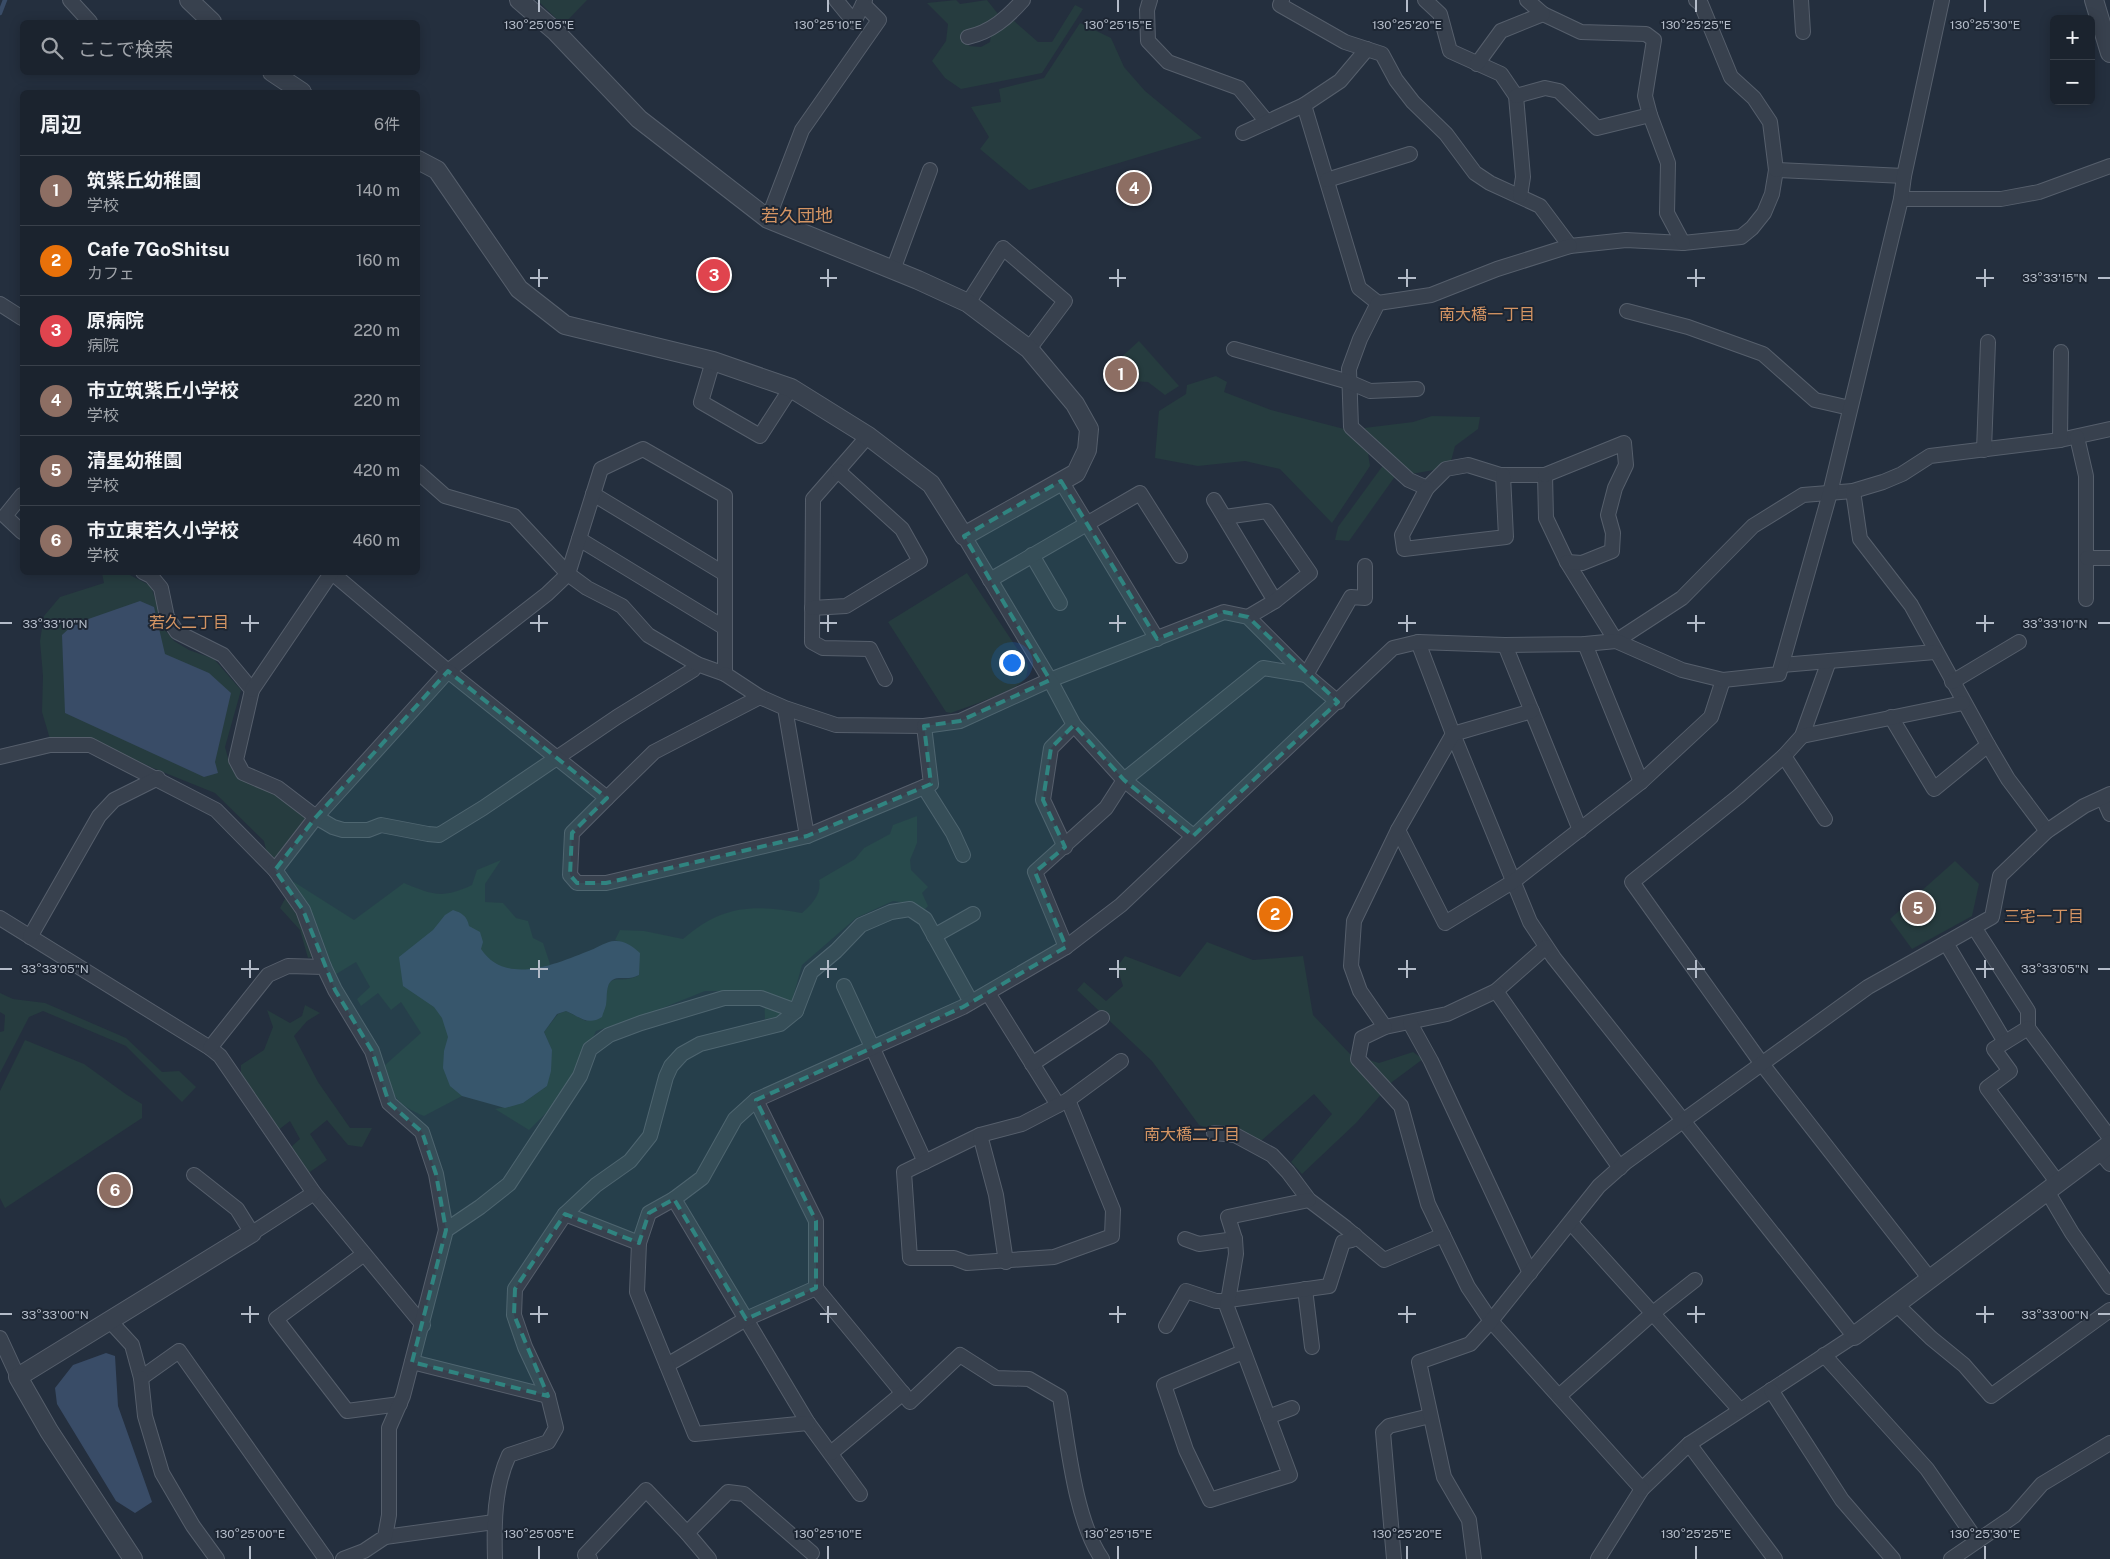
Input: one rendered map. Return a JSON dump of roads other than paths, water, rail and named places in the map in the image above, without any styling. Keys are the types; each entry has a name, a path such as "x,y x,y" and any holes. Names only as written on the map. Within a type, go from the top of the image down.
{"street":[{"path":"70,0 88,20"},
{"path":"189,0 210,20"},
{"path":"519,0 556,32 639,119 768,219 968,303 1029,349 1075,404 1088,429 1088,450 1076,473 964,536"},
{"path":"768,219 802,130 879,20 864,2 854,22 836,0"},
{"path":"968,37 982,34 1008,17 1023,0"},
{"path":"1150,0 1147,10 1148,42 1168,62 1239,88 1266,122"},
{"path":"1425,0 1440,14 1450,51 1501,74 1516,96 1523,177 1520,196"},
{"path":"1527,0 1543,14 1581,32 1646,34 1654,40 1645,96 1668,163 1667,213 1683,243"},
{"path":"1304,105 1359,288 1378,303 1431,295 1497,269 1570,246 1626,240 1683,243 1741,237 1764,213 1772,194 1776,170 1770,122 1754,98 1731,77 1701,4 1697,0"},
{"path":"1802,0 1803,32"},
{"path":"1545,476 1546,518 1567,562 1616,641 1682,670 1723,680 1779,674 1830,493 1901,199 1904,176 1942,0"},
{"path":"2094,0 2108,42"},
{"path":"1278,2 1346,42 1382,54 1401,87 1413,102 1446,134 1475,173 1490,183 1540,206 1570,246"},
{"path":"1477,64 1501,32 1543,14"},
{"path":"1243,133 1304,105 1340,81 1367,49"},
{"path":"276,75 299,90"},
{"path":"1516,96 1545,88 1559,91 1597,128 1650,115"},
{"path":"1327,180 1410,154"},
{"path":"420,161 436,170 519,289 565,325 713,361 790,388 868,436 931,484 1050,680 1074,725 1124,780 1193,836"},
{"path":"1901,199 2001,199 2039,192 2110,166"},
{"path":"893,270 930,170"},
{"path":"1776,170 1904,176"},
{"path":"968,303 1003,248 1065,301 1029,349"},
{"path":"1378,303 1360,339 1349,370 1351,427 1409,480 1427,488"},
{"path":"0,304 20,317"},
{"path":"1628,311 1688,327 1763,354 1815,400 1850,408"},
{"path":"1984,450 1988,342"},
{"path":"1234,349 1349,382 1370,391 1417,389"},
{"path":"2060,440 2061,352"},
{"path":"713,361 701,402 760,436 790,388"},
{"path":"808,1422 695,1434 637,1292 639,1244 649,1213 674,1199 702,1178 735,1119 756,1100 874,1048 971,1002 1066,948 1121,906 1393,648 1418,642 1584,644 1616,641 1682,598 1753,526 1803,495 1853,491 1883,482 1902,474 1930,456 2060,440 2110,429"},
{"path":"868,436 813,499 812,642 823,648 870,648 885,679"},
{"path":"2078,437 2086,476 2086,598"},
{"path":"1503,475 1506,537 1404,548 1402,535 1427,488 1446,470 1468,465 1503,475 1545,476 1624,443 1626,465 1615,488 1608,515 1614,533 1612,551 1582,564 1567,562"},
{"path":"274,870 316,817 448,671 547,594 568,574 601,469 643,449 725,496 725,674"},
{"path":"812,608 846,606 920,561 902,529 838,471"},
{"path":"420,474 446,496 514,516 568,574 587,588 622,606 648,635 697,664 725,674 760,697 785,708 836,725 924,726 960,721 1050,680 1224,612 1248,618 1306,675 1338,702"},
{"path":"1061,481 1157,639"},
{"path":"1853,491 1860,539 1911,605 1963,703 2008,779 2047,831"},
{"path":"990,580 1086,522 1140,493 1180,556"},
{"path":"593,494 725,574"},
{"path":"20,497 5,516 20,530"},
{"path":"1214,500 1275,600"},
{"path":"1225,518 1267,511 1310,573 1248,618"},
{"path":"579,539 725,628"},
{"path":"1032,555 1060,603"},
{"path":"2087,558 2110,558"},
{"path":"1306,675 1351,597 1366,598 1365,566"},
{"path":"150,575 161,588 167,618 178,632 223,655 252,690"},
{"path":"331,575 252,690 236,760 243,773 278,788 316,817 333,827 344,830 368,830 381,825 439,835 483,808 556,757 693,670 697,664"},
{"path":"334,575 448,671 607,798"},
{"path":"1418,642 1453,734 1530,922 1546,947 1854,1336"},
{"path":"1952,682 2019,642"},
{"path":"1505,644 1580,830"},
{"path":"1584,644 1641,782"},
{"path":"1782,665 1935,652"},
{"path":"1829,661 1802,736 1784,756 1739,796 1632,882 1762,1064 1930,1279"},
{"path":"1066,948 1035,872 1065,847 1106,808 1124,780 1263,668 1306,675"},
{"path":"1398,830 1445,923 1514,881 1641,782 1710,717 1723,680"},
{"path":"760,697 654,752 572,833 570,875 577,883 606,883 807,836 931,784 924,726"},
{"path":"1802,736 1963,703"},
{"path":"785,708 807,836"},
{"path":"1385,1027 1360,990 1351,966 1354,921 1398,830 1453,734 1532,711"},
{"path":"1891,717 1934,788 1988,745"},
{"path":"1065,847 1043,800 1051,748 1074,725"},
{"path":"0,757 50,745 90,745 158,778 216,810 274,870 303,910 324,967 335,990 372,1051 389,1103 422,1132 436,1174 446,1230 423,1325 400,1404 389,1428 390,1515 385,1537"},
{"path":"1784,756 1825,819"},
{"path":"30,937 99,816 114,800 158,778"},
{"path":"924,787 953,833 963,856"},
{"path":"1474,1559 1469,1520 1444,1478 1419,1362 1470,1344 1491,1321 1599,1186 1620,1168 1868,986 1992,917 2000,876 2047,831 2084,806 2106,796 2110,814"},
{"path":"495,1559 494,1522 503,1468 509,1455 548,1442 556,1428 548,1396 525,1347 514,1315 516,1289 565,1214 596,1185 630,1161 650,1136 666,1077 671,1066 682,1054 700,1044 780,1024 796,1011 811,972 836,951 861,925 891,912 910,909 925,919 971,1002"},
{"path":"934,936 973,914"},
{"path":"0,918 220,1056 314,1194 423,1325"},
{"path":"1598,1559 1642,1489 1689,1444 1854,1336 2053,1187 2107,1150 2028,1028 2028,1011 1974,927"},
{"path":"1946,943 2005,1042"},
{"path":"1546,947 1496,990 1447,1014 1385,1027 1362,1038 1358,1059 1401,1106 1428,1204 1468,1287 1491,1321 1642,1489"},
{"path":"210,1048 268,975 288,966 324,967"},
{"path":"844,986 925,1162"},
{"path":"1496,990 1620,1168"},
{"path":"988,992 1032,1064 1063,1103 1113,1210 1112,1236 1054,1257 1006,1262 967,1263 954,1258 910,1258 904,1172 980,1134 1022,1124 1063,1103 1121,1061"},
{"path":"446,1230 509,1184 580,1076 590,1049 609,1035 641,1023 724,998 760,998 796,1011"},
{"path":"1032,1064 1102,1018"},
{"path":"1410,1023 1432,1061 1530,1273"},
{"path":"2028,1028 1994,1049 2010,1071 1987,1088 2053,1187 2072,1233 2110,1286"},
{"path":"756,1100 816,1221 816,1288 910,1402 960,1355 996,1378 1029,1380 1060,1397 1074,1476 1087,1531 1102,1559"},
{"path":"1214,1133 1235,1135 1272,1155 1288,1172 1309,1200 1384,1260 1443,1235"},
{"path":"980,1134 996,1195 1006,1262"},
{"path":"194,1174 237,1209 252,1233"},
{"path":"18,1377 314,1194"},
{"path":"674,1199 808,1422 860,1494"},
{"path":"1243,1352 1164,1385 1186,1450 1210,1500 1290,1475 1268,1417 1230,1318 1227,1301 1236,1254 1235,1239 1228,1217 1309,1200"},
{"path":"565,1214 639,1244"},
{"path":"1571,1223 1740,1410"},
{"path":"1166,1326 1186,1291 1216,1301 1227,1301 1329,1286 1343,1242 1352,1240 1355,1235"},
{"path":"1185,1240 1199,1244 1235,1239"},
{"path":"364,1254 276,1318 347,1411 400,1404"},
{"path":"1558,1396 1653,1313 1695,1280"},
{"path":"667,1365 746,1318 816,1288"},
{"path":"1305,1290 1312,1347"},
{"path":"1896,1304 1931,1338 1964,1365 1991,1396 2110,1310"},
{"path":"109,1320 132,1345 141,1378 145,1416 162,1473 193,1526 216,1559"},
{"path":"0,1338 18,1377 49,1431 133,1559"},
{"path":"141,1378 179,1351 326,1559"},
{"path":"1824,1355 1927,1469 1977,1541"},
{"path":"0,1356 18,1377"},
{"path":"412,1362 548,1396"},
{"path":"1771,1390 1842,1500 1893,1559"},
{"path":"831,1453 903,1393"},
{"path":"1268,1417 1292,1408"},
{"path":"1394,1559 1383,1432 1389,1426 1430,1416"},
{"path":"1952,1559 2014,1516 2042,1484 2110,1443"},
{"path":"1689,1444 1775,1559"},
{"path":"590,1559 585,1555 646,1490 709,1559"},
{"path":"687,1533 728,1492 744,1494 812,1557"},
{"path":"343,1559 364,1551 385,1537 494,1522"}],"water":[{"path":"140,601 154,607 165,654 209,673 231,693 215,762 218,773 204,777 65,713 62,635 74,624"},
{"path":"453,910 464,915 469,926 480,932 483,942 481,949 492,960 504,967 533,969 563,961 613,941 626,943 640,953 639,975 631,978 614,979 609,984 602,1017 597,1020 588,1021 566,1011 557,1014 544,1032 552,1050 551,1071 547,1086 523,1103 505,1108 462,1096 450,1086 443,1068 444,1051 448,1037 442,1018 434,1007 403,986 399,957 433,930 445,915"},
{"path":"106,1353 115,1356 118,1406 152,1502 135,1513 116,1501 57,1404 55,1388 73,1365"}],"waterway":[{"path":"0,13 5,0"}],"place":[{"name":"市立筑紫丘小学校","path":"1134,188"},
{"name":"原病院","path":"714,275"},
{"name":"筑紫丘幼稚園","path":"1121,374"},
{"name":"清星幼稚園","path":"1918,908"},
{"name":"Cafe 7GoShitsu","path":"1275,914"},
{"name":"市立東若久小学校","path":"115,1190"}],"district":[{"name":"若久団地","path":"797,216"},
{"name":"南大橋一丁目","path":"1487,314"},
{"name":"若久二丁目","path":"189,622"},
{"name":"三宅一丁目","path":"2044,916"},
{"name":"南大橋二丁目","path":"1192,1134"}]}
